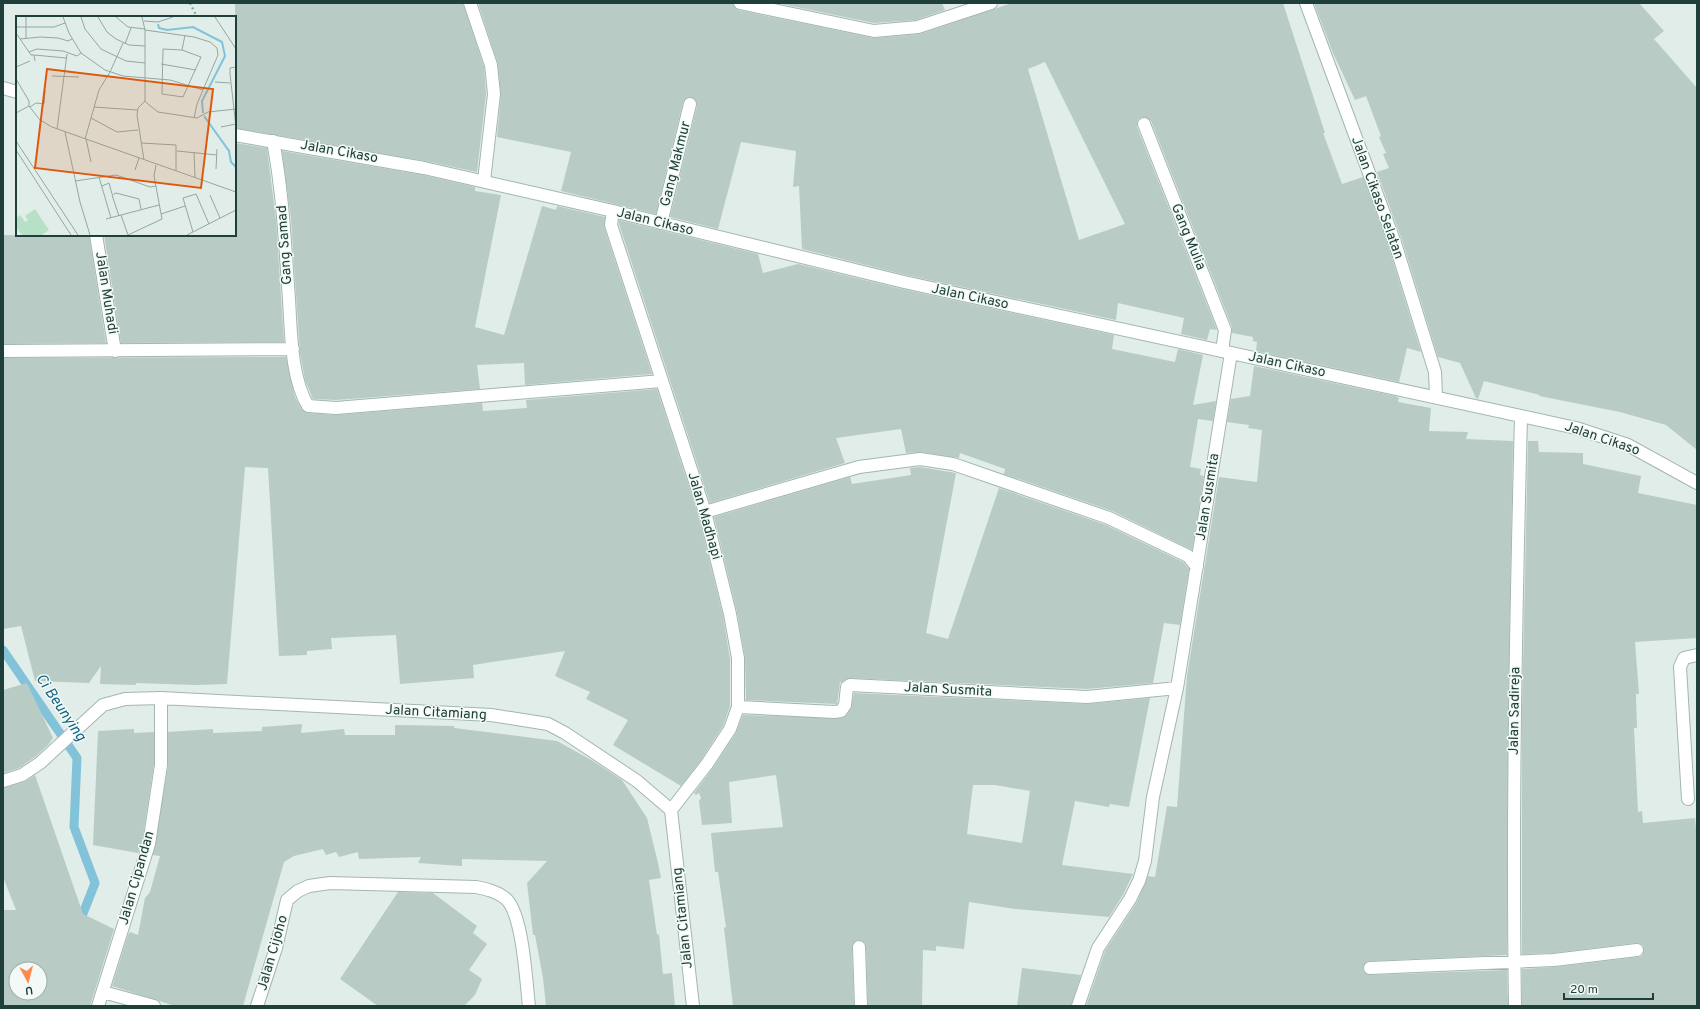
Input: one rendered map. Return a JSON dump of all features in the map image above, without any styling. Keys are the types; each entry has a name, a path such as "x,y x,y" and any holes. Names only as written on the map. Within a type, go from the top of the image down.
{"street":[{"path":"470,3 491,65 494,94 484,181"},
{"path":"740,3 874,31 918,27 991,3"},
{"name":"Jalan Cikaso Selatan","path":"1306,3 1395,244 1435,372 1436,396"},
{"path":"3,88 16,92"},
{"name":"Gang Makmur","path":"661,223 690,104"},
{"name":"Gang Mulia","path":"1144,124 1225,330 1226,352"},
{"name":"Jalan Cikaso","path":"236,135 424,168 484,181 904,282 1436,396 1521,417 1576,428 1628,445 1697,483"},
{"name":"Gang Samad","path":"273,141 280,176 293,349 301,395 308,406 336,408 662,381"},
{"name":"Jalan Madhapi","path":"612,211 611,225 705,512 730,614 738,658 738,708 730,729 707,764 671,810"},
{"name":"Jalan Muhadi","path":"96,236 114,352"},
{"path":"3,351 114,352 293,349"},
{"name":"Jalan Susmita","path":"1078,1006 1098,948 1140,881 1145,861 1154,797 1177,688 1197,567 1226,352"},
{"name":"Jalan Sadireja","path":"1514,1006 1518,509 1521,417"},
{"path":"705,512 859,467 920,459 953,464 1109,518 1188,556 1197,567"},
{"path":"1688,799 1680,667 1684,658 1697,655"},
{"name":"Jalan Susmita","path":"738,708 834,712 841,711 845,705 846,690 850,685 1087,698 1177,688"},
{"name":"Jalan Citamiang","path":"3,781 22,775 40,763 103,705 114,701 161,698 491,715 542,723 565,733 637,782 671,810 693,1006"},
{"name":"Jalan Cipandan","path":"98,1006 149,844 161,765 161,698"},
{"name":"Jalan Cijoho","path":"257,1006 276,948 287,900 298,891 309,886 330,883 476,887 492,890 506,898 518,922 529,1006"},
{"path":"859,947 861,1006"},
{"path":"1370,968 1580,958 1637,950"},
{"path":"103,992 154,1006"}],"path":[{"path":"190,3 196,16"}],"building":[{"path":"235,3 463,3 484,67 486,94 477,172 425,161 236,128"},
{"path":"478,3 733,3 735,8 738,10 874,38 920,34 1012,3 1283,3 1325,133 1323,133 1342,184 1363,177 1388,245 1421,352 1407,348 1399,382 1256,351 1257,342 1253,341 1253,337 1232,333 1232,327 1151,121 1145,117 1138,119 1137,127 1217,330 1210,329 1207,340 1181,334 1184,318 1118,303 1116,320 906,275 802,249 799,186 793,187 796,151 741,142 718,229 670,217 697,106 695,99 691,97 685,99 683,102 656,214 561,191 571,152 497,137 501,95 498,64","holes":["1045,62 1125,224 1079,240 1028,69"]},
{"path":"777,3 942,3 945,10 916,20 874,23"},
{"path":"1314,3 1639,3 1664,31 1654,39 1697,88 1697,450 1666,425 1620,412 1539,396 1540,395 1484,381 1478,399 1476,398 1460,363 1438,357 1402,240 1377,172 1389,168 1383,154 1386,153 1379,137 1381,136 1366,96 1355,100 1333,53"},
{"path":"236,143 267,148 276,220 284,342 121,343 104,236 236,236"},
{"path":"282,151 423,175 475,187 475,191 501,195 475,327 504,335 542,206 556,210 557,206 605,217 604,227 652,374 525,385 524,363 477,365 480,389 336,400 313,399 305,380 300,353 291,219"},
{"path":"619,220 758,254 763,273 798,264 902,289 1114,335 1112,349 1175,362 1178,349 1203,355 1193,405 1216,401 1213,421 1198,419 1190,467 1201,469 1200,475 1204,476 1192,550 1112,511 1004,474 1005,469 960,453 959,458 921,452 906,453 901,429 836,438 845,463 710,503 619,224"},
{"path":"3,235 89,236 106,343 3,344"},
{"path":"286,357 295,397 302,410 307,413 336,415 482,403 483,411 527,408 526,400 657,389 698,514 723,616 730,659 730,706 723,726 701,760 681,786 613,745 628,720 586,699 590,692 555,676 565,651 473,665 474,678 400,684 396,635 331,638 332,649 307,651 307,655 279,656 268,468 245,467 227,684 100,684 101,666 89,683 35,681 21,626 3,629 3,358"},
{"path":"1254,366 1395,396 1399,398 1398,402 1431,408 1429,431 1468,432 1466,439 1513,441 1508,711 1507,955 1370,961 1366,962 1363,968 1364,972 1370,975 1507,970 1508,1006 1086,1006 1105,951 1137,902 1148,876 1155,877 1167,806 1177,807 1187,676 1219,477 1257,482 1262,430 1248,428 1249,425 1227,422 1231,399 1250,396"},
{"path":"1528,441 1538,441 1539,452 1583,453 1583,464 1641,476 1638,493 1697,505 1697,638 1635,642 1639,694 1636,694 1637,728 1634,728 1638,812 1642,811 1643,823 1695,818 1697,838 1697,1006 1522,1006 1522,969 1555,967 1638,957 1642,956 1644,949 1643,945 1636,943 1553,953 1522,954 1522,712"},
{"path":"920,467 956,473 926,633 948,639 999,488 1106,525 1183,562 1189,569 1180,625 1164,623 1153,683 1087,689 850,678 840,683 837,704 746,700 745,657 737,612 714,517 850,477 852,484 911,475 910,468"},
{"path":"27,683 53,738 35,757 19,768 3,773 3,690"},
{"path":"854,693 1087,704 1150,698 1129,807 1110,804 1109,807 1075,801 1062,865 1133,874 1123,895 1109,917 1015,909 969,902 964,949 936,946 936,951 923,950 922,1006 868,1006 866,947 865,943 859,940 855,941 852,947 854,1006 733,1006 724,928 726,927 718,872 715,872 711,833 783,827 776,775 729,782 732,823 702,825 699,801 701,798 699,793 696,795 694,793 713,768 736,733 743,715 842,718 847,715 851,709","holes":["973,785 995,785 1030,791 1022,843 967,834"]},
{"path":"302,724 301,733 344,729 345,735 395,735 395,725 454,726 454,728 557,741 593,761 622,780 647,818 658,863 661,878 649,880 657,935 659,934 663,974 672,973 675,1006 546,1006 543,978 535,935 533,935 527,883 547,861 462,859 462,866 418,863 421,857 359,859 358,852 339,857 336,852 326,855 323,849 294,856 284,862 243,1006 175,1006 112,986 128,935 130,932 138,935 145,898 150,892 160,856 153,855 168,766 168,732 213,729 213,733 262,731 262,727"},
{"path":"134,729 134,733 154,732 154,764 142,842 138,853 93,845 98,731"},
{"path":"35,775 83,914 114,929 90,1006 3,1006 3,910 16,910 3,877 3,788 24,782"},
{"path":"398,892 433,893 477,926 473,933 487,944 469,970 482,979 475,995 464,1006 378,1006 340,979"},
{"path":"1022,968 1081,975 1071,1006 1017,1006"}],"waterway":[{"name":"Ci Beunying","path":"3,650 77,758 74,827 95,883 82,916 77,923"}]}
